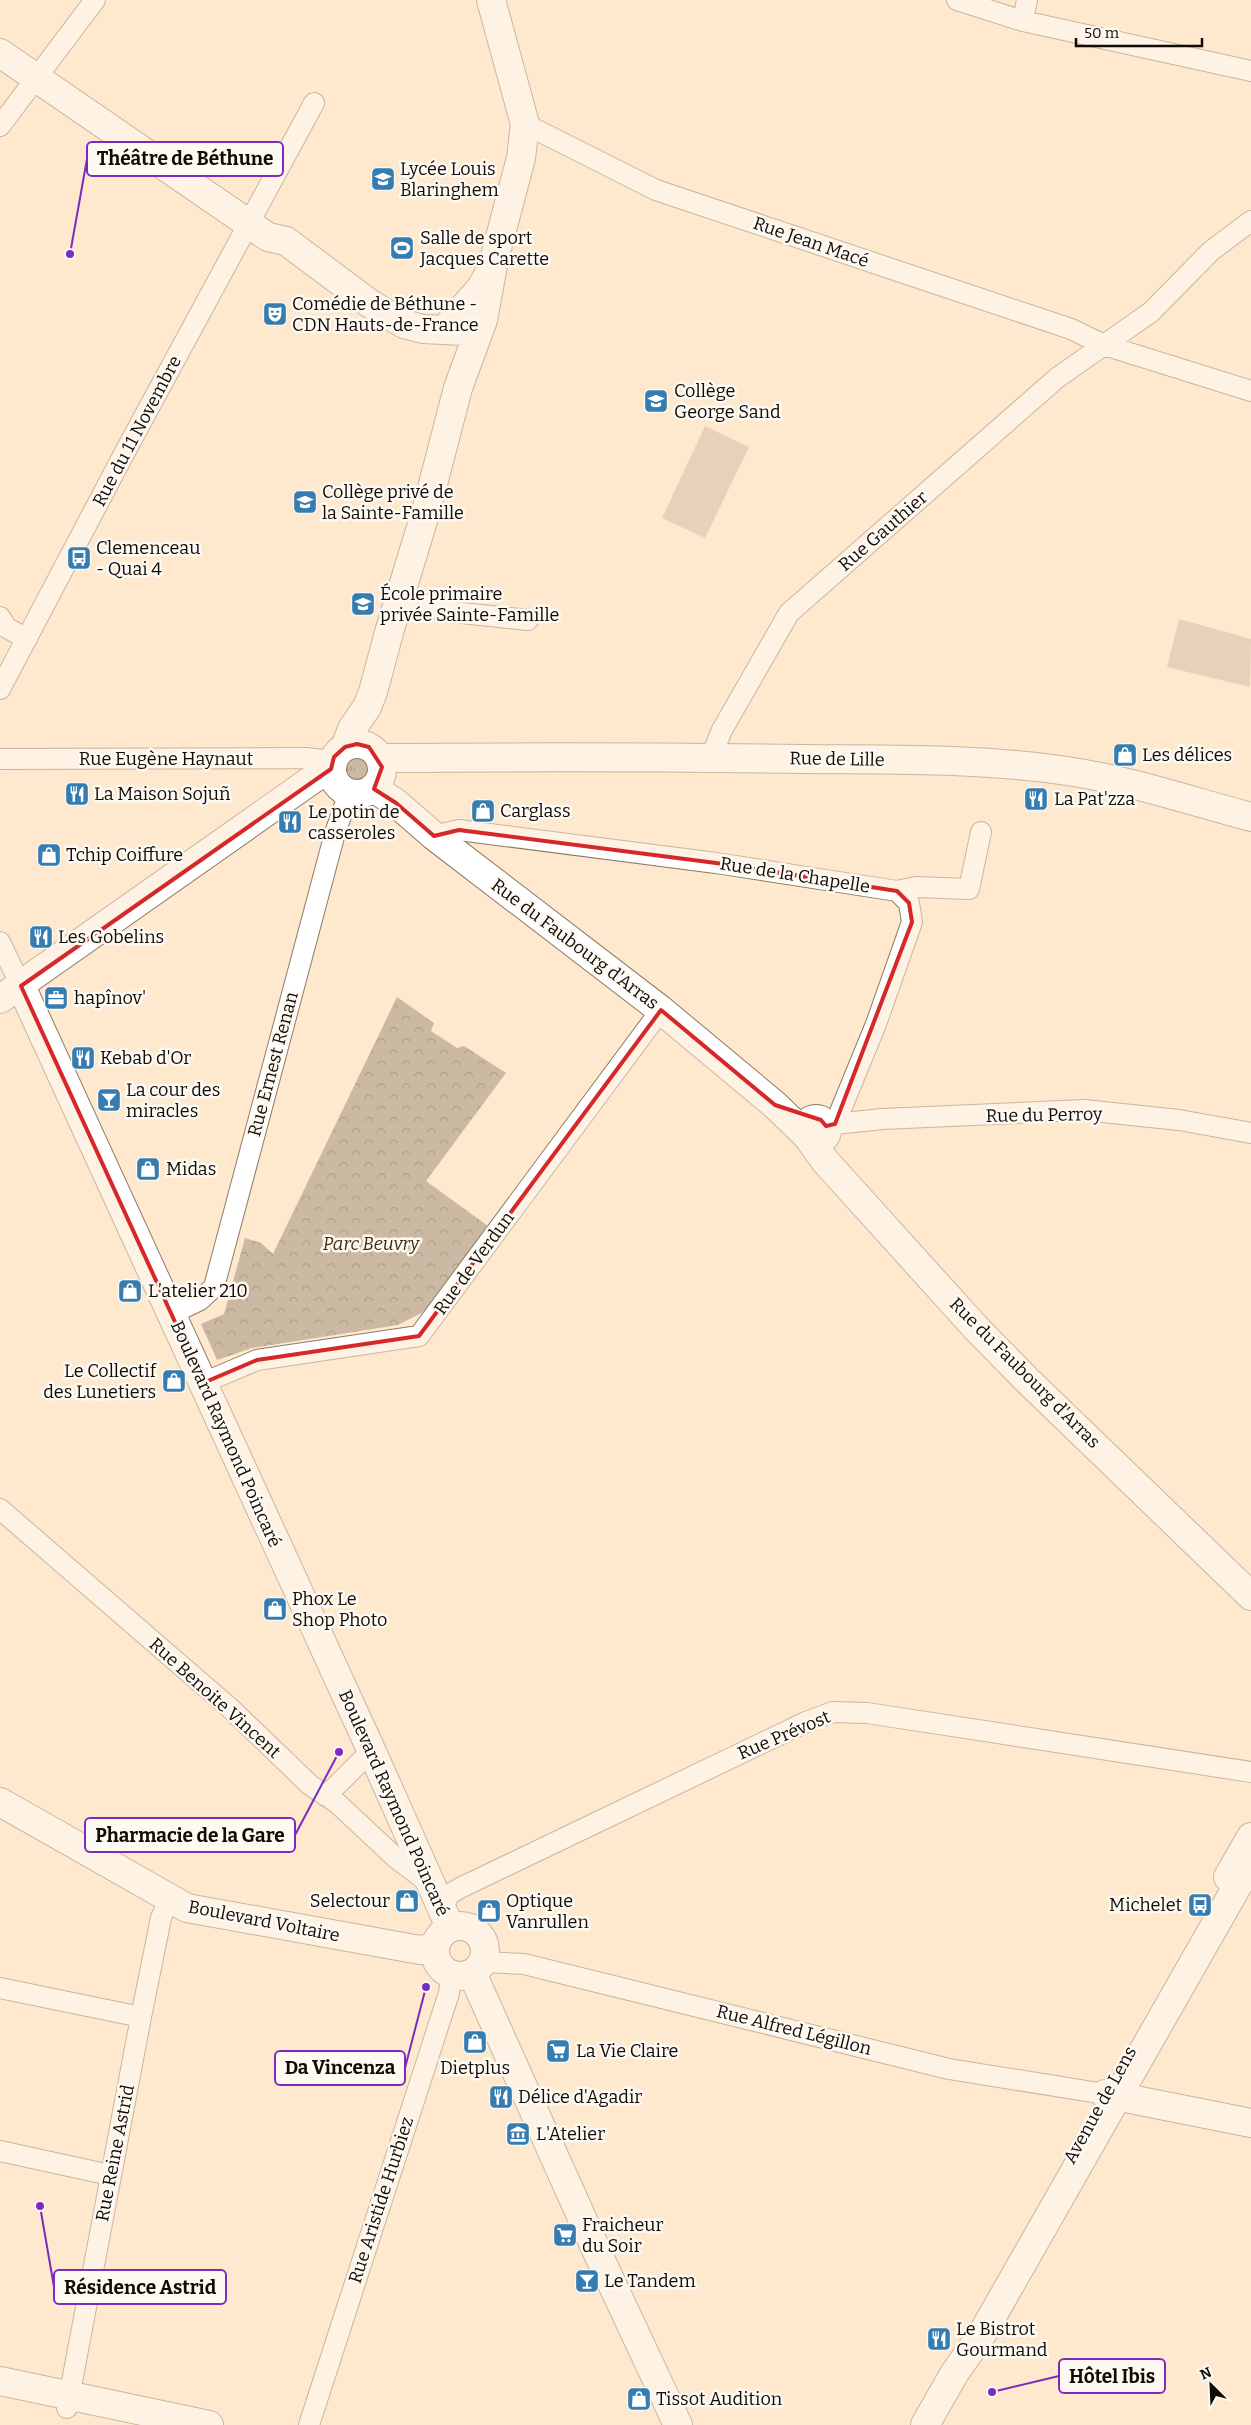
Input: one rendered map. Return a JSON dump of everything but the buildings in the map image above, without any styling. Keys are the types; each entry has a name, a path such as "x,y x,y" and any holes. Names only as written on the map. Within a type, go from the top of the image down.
{"main road":[{"path":"359,771 368,734 364,712 373,692 426,511 458,388 458,342 487,276 521,158 525,124 491,0"},
{"path":"0,53 259,230 286,242 370,303 404,324 458,342"},
{"name":"Rue de Lille","path":"10,992 294,794 359,771 416,759 711,757 916,760 1068,771 1143,788 1251,817"},
{"name":"Rue du Faubourg d'Arras","path":"359,771 434,836 661,1010 774,1105 818,1128 825,1161 983,1335 1251,1596"},
{"name":"Boulevard Raymond Poincaré","path":"10,992 171,1314 373,1754 439,1917 438,1964 469,1970"},
{"name":"Boulevard Voltaire","path":"0,1802 187,1908 206,1913 420,1950 439,1917 467,1926 481,1936 485,1944 469,1970"},
{"name":"Avenue de Lens","path":"1111,2095 1251,1837"},
{"name":"Avenue de Lens","path":"925,2425 954,2374 961,2348 1251,1862"},
{"path":"469,1970 678,2425"},
{"path":"1111,2095 1251,2123"},
{"path":"0,2381 148,2425"},
{"path":"0,2394 68,2402 208,2425"}],"street":[{"path":"0,126 95,0"},
{"path":"957,0 1023,21 1251,71"},
{"path":"1023,21 1027,0"},
{"name":"Rue du 11 Novembre","path":"0,689 126,450 259,230 314,103"},
{"name":"Rue Jean Macé","path":"525,124 656,190 1071,329 1104,345 1251,391"},
{"name":"Rue Gauthier","path":"711,757 722,730 789,613 1056,378 1151,312 1211,251 1251,221"},
{"path":"400,597 413,599 442,611 528,620"},
{"path":"3,622 27,639"},
{"name":"Rue Eugène Haynaut","path":"0,759 306,758 359,771"},
{"name":"Rue Ernest Renan","path":"171,1314 200,1300 214,1287 335,833 359,771"},
{"name":"Rue de la Chapelle","path":"434,836 459,830 716,862 897,891 916,887 969,889 981,832"},
{"path":"818,1128 876,1023 912,922 909,903 897,891"},
{"name":"Boulevard Raymond Poincaré","path":"0,942 10,992"},
{"name":"Rue de Verdun","path":"203,1383 257,1360 420,1336 661,1010"},
{"name":"Rue du Perroy","path":"818,1128 882,1120 1084,1110 1179,1120 1251,1133"},
{"name":"Rue Benoite Vincent","path":"0,1509 230,1708 310,1785 337,1803 397,1859 439,1917"},
{"name":"Rue Prévost","path":"439,1917 450,1894 460,1888 806,1722 833,1712 867,1714 1251,1772"},
{"path":"326,1796 363,1759 373,1754"},
{"name":"Rue Reine Astrid","path":"68,2402 110,2175 161,1918 170,1900"},
{"name":"Rue Alfred Légillon","path":"469,1970 524,1964 949,2069 1111,2095"},
{"name":"Rue Aristide Hurbiez","path":"309,2425 449,1993 469,1970"},
{"path":"0,1988 141,2017"},
{"path":"0,2151 110,2175"}],"highlighted area":[{"path":"357,744 369,747 382,767 374,789 396,803 434,836 459,830 716,863 897,891 909,903 912,922 835,1124 826,1126 821,1120 775,1105 661,1010 419,1336 257,1360 203,1383 21,986 331,769 334,757 345,747"}],"green space":[{"path":"705,426 749,447 705,538 662,518"},
{"path":"1179,619 1251,639 1250,687 1167,667"},
{"path":"357,759 365,762 368,770 365,778 357,781 349,778 346,770 349,762"},
{"name":"Parc Beuvry","path":"397,997 434,1023 431,1031 457,1048 464,1046 506,1073 426,1181 488,1226 427,1310 398,1325 252,1348 217,1360 201,1324 224,1314 245,1238 261,1243 273,1254"}],"place":[{"name":"Lycée Louis Blaringhem","path":"383,179"},
{"name":"Salle de sport Jacques Carette","path":"402,248"},
{"name":"Théâtre de Béthune","path":"70,254"},
{"name":"Comédie de Béthune - CDN Hauts-de-France","path":"275,314"},
{"name":"Collège George Sand","path":"656,401"},
{"name":"Collège privé de la Sainte-Famille","path":"305,502"},
{"name":"Clemenceau - Quai 4","path":"79,558"},
{"name":"École primaire privée Sainte-Famille","path":"363,604"},
{"name":"Les délices","path":"1125,755"},
{"name":"La Maison Sojuñ","path":"77,794"},
{"name":"La Pat'zza","path":"1036,799"},
{"name":"Carglass","path":"483,811"},
{"name":"Le potin de casseroles","path":"290,822"},
{"name":"Tchip Coiffure","path":"49,855"},
{"name":"Les Gobelins","path":"41,937"},
{"name":"hapînov'","path":"56,998"},
{"name":"Kebab d'Or","path":"83,1058"},
{"name":"La cour des miracles","path":"109,1100"},
{"name":"Midas","path":"148,1169"},
{"name":"L’atelier 210","path":"130,1291"},
{"name":"Le Collectif des Lunetiers","path":"174,1381"},
{"name":"Phox Le Shop Photo","path":"275,1609"},
{"name":"Pharmacie de la Gare","path":"339,1752"},
{"name":"Selectour","path":"407,1901"},
{"name":"Michelet","path":"1200,1905"},
{"name":"Optique Vanrullen","path":"489,1911"},
{"name":"Da Vincenza","path":"426,1987"},
{"name":"Dietplus","path":"475,2042"},
{"name":"La Vie Claire","path":"558,2051"},
{"name":"Délice d'Agadir","path":"501,2097"},
{"name":"L'Atelier","path":"518,2134"},
{"name":"Résidence Astrid","path":"40,2206"},
{"name":"Fraicheur du Soir","path":"565,2235"},
{"name":"Le Tandem","path":"587,2281"},
{"name":"Le Bistrot Gourmand","path":"939,2339"},
{"name":"Hôtel Ibis","path":"992,2392"},
{"name":"Tissot Audition","path":"639,2399"}]}
